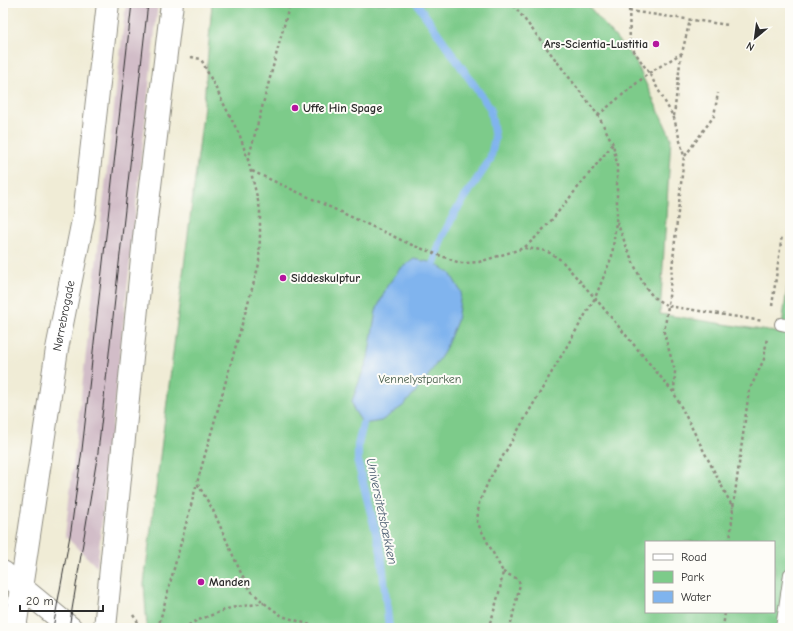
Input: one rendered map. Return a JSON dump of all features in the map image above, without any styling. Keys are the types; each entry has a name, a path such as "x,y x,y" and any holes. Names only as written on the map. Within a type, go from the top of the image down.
{"main road":[{"name":"Nørrebrogade","path":"15,628 20,586 58,349 84,215 108,3"},
{"path":"105,628 146,228 172,3"},
{"path":"3,572 71,628"}],"lane":[{"path":"782,628 790,574"}],"path":[{"path":"248,160 290,3"},
{"path":"487,628 492,618 503,572 477,522 479,503 489,480 595,298 612,256 616,220 617,164 612,144 598,115 512,3"},
{"path":"629,3 630,45 649,73 674,118 684,156 664,333 675,371 674,392"},
{"path":"628,11 728,25"},
{"path":"674,118 682,53 690,20"},
{"path":"598,115 649,73 682,53"},
{"path":"158,628 259,264 260,209 248,160 240,136 201,58 166,54"},
{"path":"684,156 714,116 718,93"},
{"path":"524,248 550,222 612,144"},
{"path":"251,171 412,245 460,263 478,262 524,248 542,250 561,260 674,392 733,508"},
{"path":"616,220 642,281 654,297 668,306 780,324"},
{"path":"730,541 733,508 749,391 780,324 782,235"},
{"path":"197,483 213,510 237,564 251,591 282,616 320,628"},
{"path":"503,572 518,579 520,584 510,628"},
{"path":"183,628 196,621 230,608 264,602"},
{"path":"723,628 725,613"},
{"path":"133,614 142,628"}],"shaded area":[{"path":"126,3 158,3 97,567 65,536"}],"green space":[{"name":"Vennelystparken","path":"212,3 586,3 635,60 671,138 660,314 781,333 790,267 790,628 147,628 144,584 203,115"}],"water":[{"path":"414,259 434,263 450,273 461,292 457,321 444,352 424,382 403,406 381,421 363,424 354,410 352,401 368,358 376,311 387,286 400,269"}],"waterway":[{"name":"Universitetsbækken","path":"418,3 490,108 495,138 490,160 455,212 441,240 434,263"},
{"name":"Universitetsbækken","path":"363,424 358,445 358,463 381,552 389,628"}],"tram line":[{"path":"53,628 71,530 82,450 132,3"},
{"path":"69,628 98,452 148,3"}],"place":[{"name":"Ars-Scientia-Lustitia","path":"656,44"},
{"name":"Uffe Hin Spage","path":"295,108"},
{"name":"Siddeskulptur","path":"283,278"},
{"name":"Manden","path":"201,582"}]}
